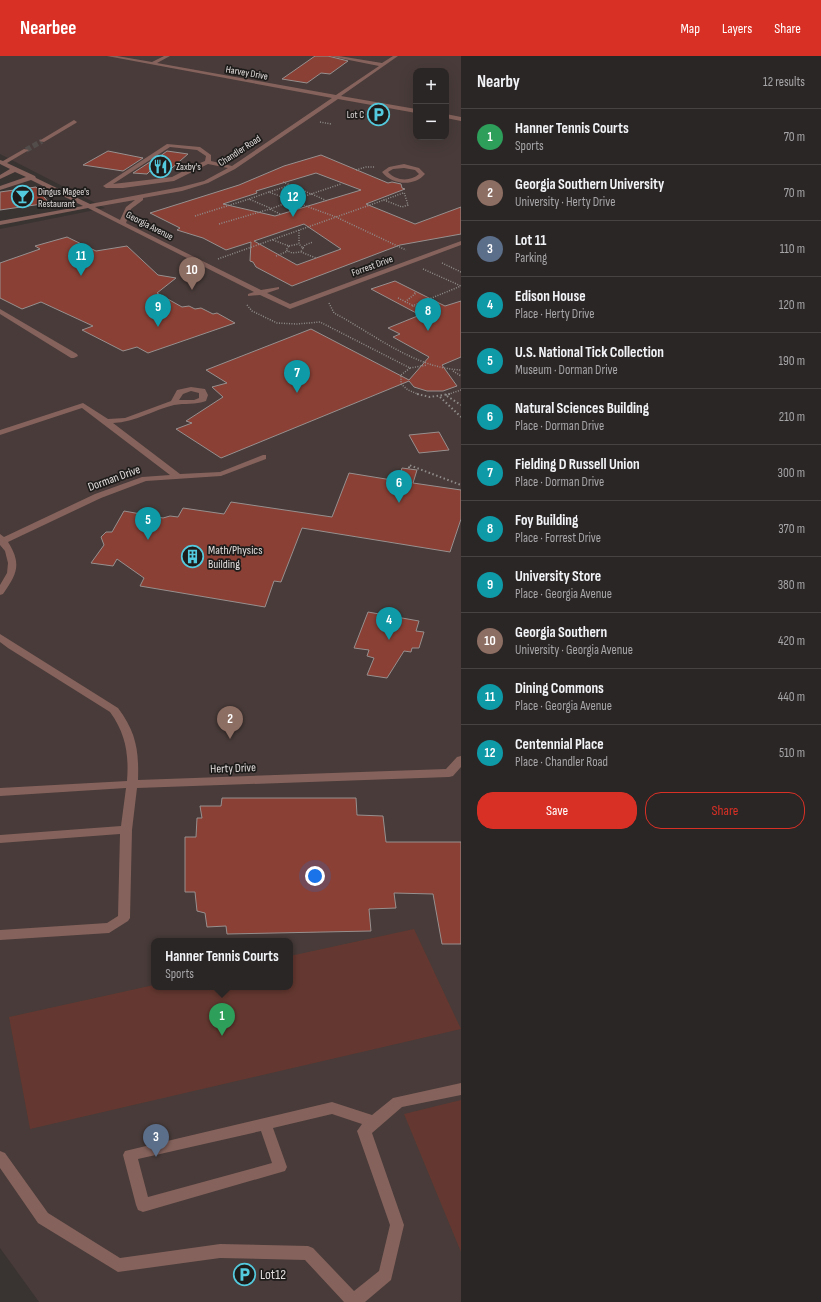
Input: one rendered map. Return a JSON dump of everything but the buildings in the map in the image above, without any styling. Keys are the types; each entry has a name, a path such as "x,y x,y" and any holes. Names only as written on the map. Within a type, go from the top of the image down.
{"street":[{"name":"Harvey Drive","path":"109,56 413,110"},
{"path":"152,64 168,56"},
{"path":"331,56 383,65"},
{"name":"Chandler Road","path":"0,223 147,196 206,182 232,168 335,96 396,56"},
{"path":"373,63 378,60"},
{"path":"449,117 461,119"},
{"path":"42,141 74,122"},
{"path":"208,162 209,156 198,148 169,145 106,186 123,186 174,179 197,166 208,162 232,168"},
{"path":"2,163 26,150"},
{"name":"Georgia Avenue","path":"2,163 290,307"},
{"path":"404,166 417,169 422,174 416,179 403,180 390,178 385,172 391,168 404,166"},
{"path":"0,177 15,169"},
{"path":"0,188 32,178"},
{"path":"124,223 124,216 130,206 147,196"},
{"name":"Forrest Drive","path":"290,307 461,243"},
{"path":"250,295 277,288"},
{"path":"0,310 74,356"},
{"path":"106,421 126,420 174,403"},
{"path":"0,433 83,406 106,421 178,477"},
{"name":"Dorman Drive","path":"0,592 13,570 13,561 1,540 98,496 145,479 221,474 263,457"},
{"path":"0,637 114,710 122,719 130,736 132,754 132,784 126,830 124,918 109,928 0,935"},
{"name":"Herty Drive","path":"0,792 132,784 449,773 461,760"},
{"path":"0,839 126,830"},
{"path":"0,1157 42,1218 118,1265 220,1251 308,1253 353,1302 386,1275 397,1224 364,1131 398,1102 461,1089"},
{"path":"265,1123 280,1166 142,1205 130,1155 265,1123 332,1108 374,1122"}],"path":[{"path":"282,182 327,201"},
{"path":"219,224 270,209 341,184"},
{"path":"195,216 291,185"},
{"path":"218,259 410,191"},
{"path":"269,192 336,217 410,252"},
{"path":"384,200 402,207 408,205 403,193"},
{"path":"249,199 280,214"},
{"path":"299,230 299,244 303,248"},
{"path":"273,240 289,246 299,244"},
{"path":"301,252 305,245 313,242"},
{"path":"289,246 286,250 289,251"},
{"path":"276,256 289,251 292,253 301,252 316,258"},
{"path":"437,261 461,272"},
{"path":"422,268 461,286"},
{"path":"412,306 461,286"},
{"path":"405,302 416,293 414,292"},
{"path":"398,298 426,312"},
{"path":"329,301 330,307 334,313 428,365 453,371 461,376"},
{"path":"277,323 297,324 320,322 410,368"},
{"path":"428,365 410,368 401,375 400,384 409,392 427,397 448,396 461,390"},
{"path":"453,371 461,370"},
{"path":"439,396 461,417"},
{"path":"448,396 461,405"},
{"path":"409,468 409,466 461,485"}],"shaded area":[{"path":"0,56 461,56 461,1302 39,1302 0,1248 0,229 105,208 0,154"},
{"path":"414,929 461,1029 30,1129 9,1017 151,986 151,990 293,990 293,955"},
{"path":"461,1100 461,1252 404,1114"}],"tunnel":[{"path":"26,150 42,141"}],"place":[{"name":"Lot C","path":"379,114"},
{"name":"Zaxby's","path":"161,166"},
{"name":"Dingus Magee's Restaurant","path":"22,197"},
{"name":"Centennial Place","path":"293,217"},
{"name":"Dining Commons","path":"81,276"},
{"name":"Georgia Southern","path":"192,290"},
{"name":"University Store","path":"158,327"},
{"name":"Foy Building","path":"428,331"},
{"name":"Fielding D Russell Union","path":"297,393"},
{"name":"Natural Sciences Building","path":"399,503"},
{"name":"U.S. National Tick Collection","path":"148,540"},
{"name":"Math/Physics Building","path":"193,557"},
{"name":"Edison House","path":"389,640"},
{"name":"Georgia Southern University","path":"230,739"},
{"name":"Hanner Tennis Courts","path":"222,1036"},
{"name":"Lot 11","path":"156,1157"},
{"name":"Lot12","path":"245,1274"}]}
